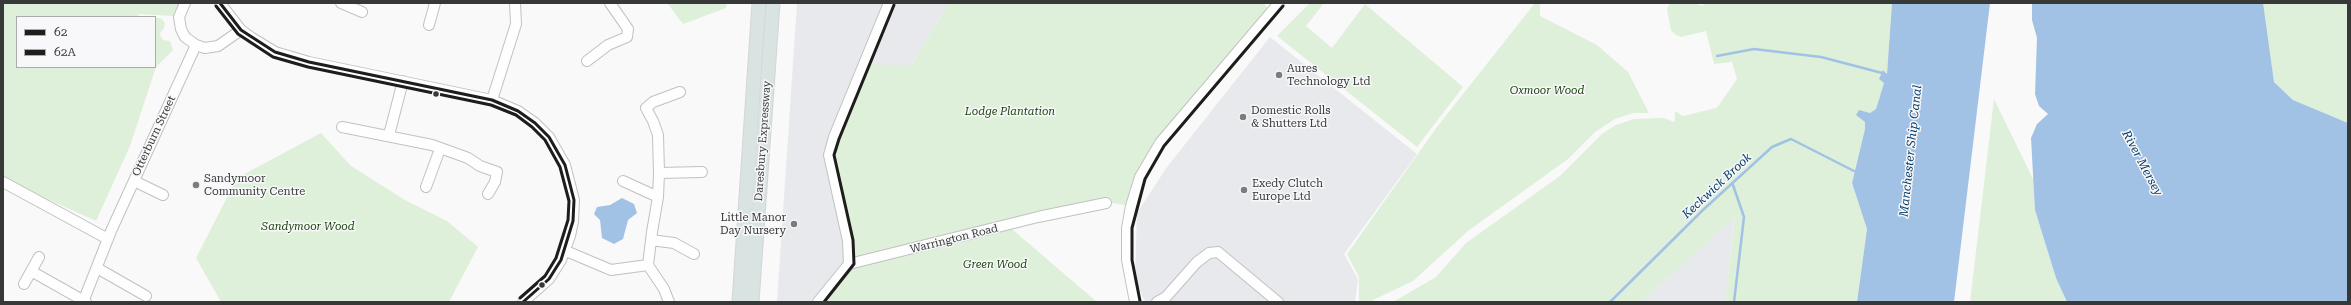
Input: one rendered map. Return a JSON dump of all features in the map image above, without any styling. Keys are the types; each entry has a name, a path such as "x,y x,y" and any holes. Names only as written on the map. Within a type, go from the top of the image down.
{"main road":[{"name":"Daresbury Expressway","path":"739,302 758,3"},
{"name":"Daresbury Expressway","path":"752,302 773,3"},
{"path":"756,249 757,302"}],"street":[{"path":"185,3 179,17 181,29 185,37 196,46 205,48 218,46 241,30"},
{"path":"220,3 241,30 264,46 287,56 492,100 518,111 535,123 549,138 559,152 571,182 574,200 573,221 566,251 549,279 523,302"},
{"path":"341,3 362,12"},
{"path":"429,25 435,3"},
{"path":"492,100 516,24 515,3"},
{"path":"587,61 608,45 627,37 628,29 610,3"},
{"path":"818,302 849,264 848,241 829,155 834,138 889,3"},
{"path":"1135,302 1127,260 1127,228 1131,206 1140,177 1160,143 1279,3"},
{"name":"Otterburn Street","path":"84,302 113,227 196,46"},
{"path":"389,135 403,81"},
{"path":"669,302 664,289 648,265 658,197 659,173 658,135 654,121 646,108 653,102 680,92"},
{"path":"342,127 389,135 432,145 468,158 480,166 498,172 495,182 488,194"},
{"path":"426,186 440,149"},
{"path":"659,173 702,172"},
{"path":"134,181 163,194"},
{"path":"623,181 658,197"},
{"path":"3,182 108,239"},
{"name":"Warrington Road","path":"849,264 1038,217 1106,203"},
{"path":"651,240 674,243 694,254"},
{"path":"566,251 611,270 648,265"},
{"path":"1157,302 1166,297 1197,262 1209,253 1218,252 1278,302"},
{"path":"24,284 39,257"},
{"path":"97,268 146,296"},
{"path":"31,271 84,302"}],"shaded area":[{"path":"797,3 949,3 911,66 849,264 818,302 777,302"},
{"path":"1270,37 1417,154 1344,254 1358,279 1355,302 1145,302 1135,279 1137,213 1167,167"},
{"path":"1735,216 1725,302 1641,302"}],"green space":[{"path":"3,3 179,3 173,16 139,14 138,16 16,16 16,68 156,68 130,146 96,221 3,179"},
{"path":"667,3 727,3 726,8 683,24"},
{"name":"Lodge Plantation","path":"949,3 1264,3 1270,12 1160,143 1131,206 1113,203 1006,224 1097,302 818,302 849,264 835,187 834,137 863,64 911,66"},
{"path":"1310,3 1324,3 1306,26 1332,48 1365,4 1463,87 1417,147 1277,36"},
{"name":"Oxmoor Wood","path":"1535,3 1540,3 1540,16 1597,45 1628,72 1649,113 1633,113 1615,119 1595,132 1568,159 1468,231 1413,281 1369,302 1359,302 1359,277 1347,254 1437,127"},
{"path":"1670,3 1694,3 1703,6 1704,3 1892,3 1887,75 1883,70 1884,83 1876,109 1870,113 1859,111 1865,122 1865,129 1852,183 1867,229 1857,302 1725,302 1735,217 1641,302 1393,302 1436,277 1466,243 1560,176 1603,133 1616,125 1634,119 1663,118 1675,122 1675,111 1683,116 1716,108 1719,105 1737,79 1732,62 1714,64 1706,31 1681,37 1676,35 1671,30 1667,9"},
{"path":"2256,3 2348,3 2348,123 2293,100 2274,82 2265,22"},
{"path":"156,17 162,19 165,23 164,28 160,33 161,37 163,40 170,41 173,50 156,67"},
{"path":"1994,99 2034,181 2035,210 2056,278 2067,302 1970,302"},
{"name":"Sandymoor Wood","path":"321,133 351,166 405,200 447,221 478,247 449,302 221,302 196,258 237,178"}],"water":[{"name":"Manchester Ship Canal","path":"1892,3 1990,3 1954,302 1857,302 1867,229 1852,183 1865,129 1865,122 1856,115 1859,110 1870,113 1876,109 1884,83 1879,79 1883,70 1887,74"},
{"name":"River Mersey","path":"2032,3 2263,3 2274,82 2293,100 2348,123 2348,302 2067,302 2056,278 2035,210 2031,138 2037,124 2048,114 2039,106 2035,94 2037,38 2032,20"},
{"path":"622,198 634,204 637,213 628,220 623,239 614,244 602,238 600,220 594,214 597,207 610,205"}],"waterway":[{"path":"1717,56 1754,49 1821,57 1882,73"},
{"name":"Keckwick Brook","path":"1610,302 1704,209 1772,147 1791,139 1854,171"},
{"path":"1733,185 1744,217 1734,302"}],"transit line":[{"name":"62","path":"220,3 241,30 275,52 309,62 492,100 518,111 535,123 549,137 565,165 574,200 573,221 561,260 549,279 523,302"},
{"name":"62A","path":"824,302 854,264 853,240 834,155 839,139 894,5"},
{"name":"62A","path":"216,6 238,34 273,57 308,67 491,105 516,115 532,127 545,140 560,167 569,201 568,220 556,258 545,276 520,298"},
{"name":"62A","path":"1140,301 1132,260 1132,228 1145,179 1164,146 1283,6"}],"place":[{"name":"Aures Technology Ltd","path":"1279,75"},
{"name":"Domestic Rolls & Shutters Ltd","path":"1243,117"},
{"name":"Sandymoor Community Centre","path":"196,185"},
{"name":"Exedy Clutch Europe Ltd","path":"1244,190"},
{"name":"Little Manor Day Nursery","path":"794,224"}],"park label":[{"name":"Green Wood","path":"995,265"}]}
